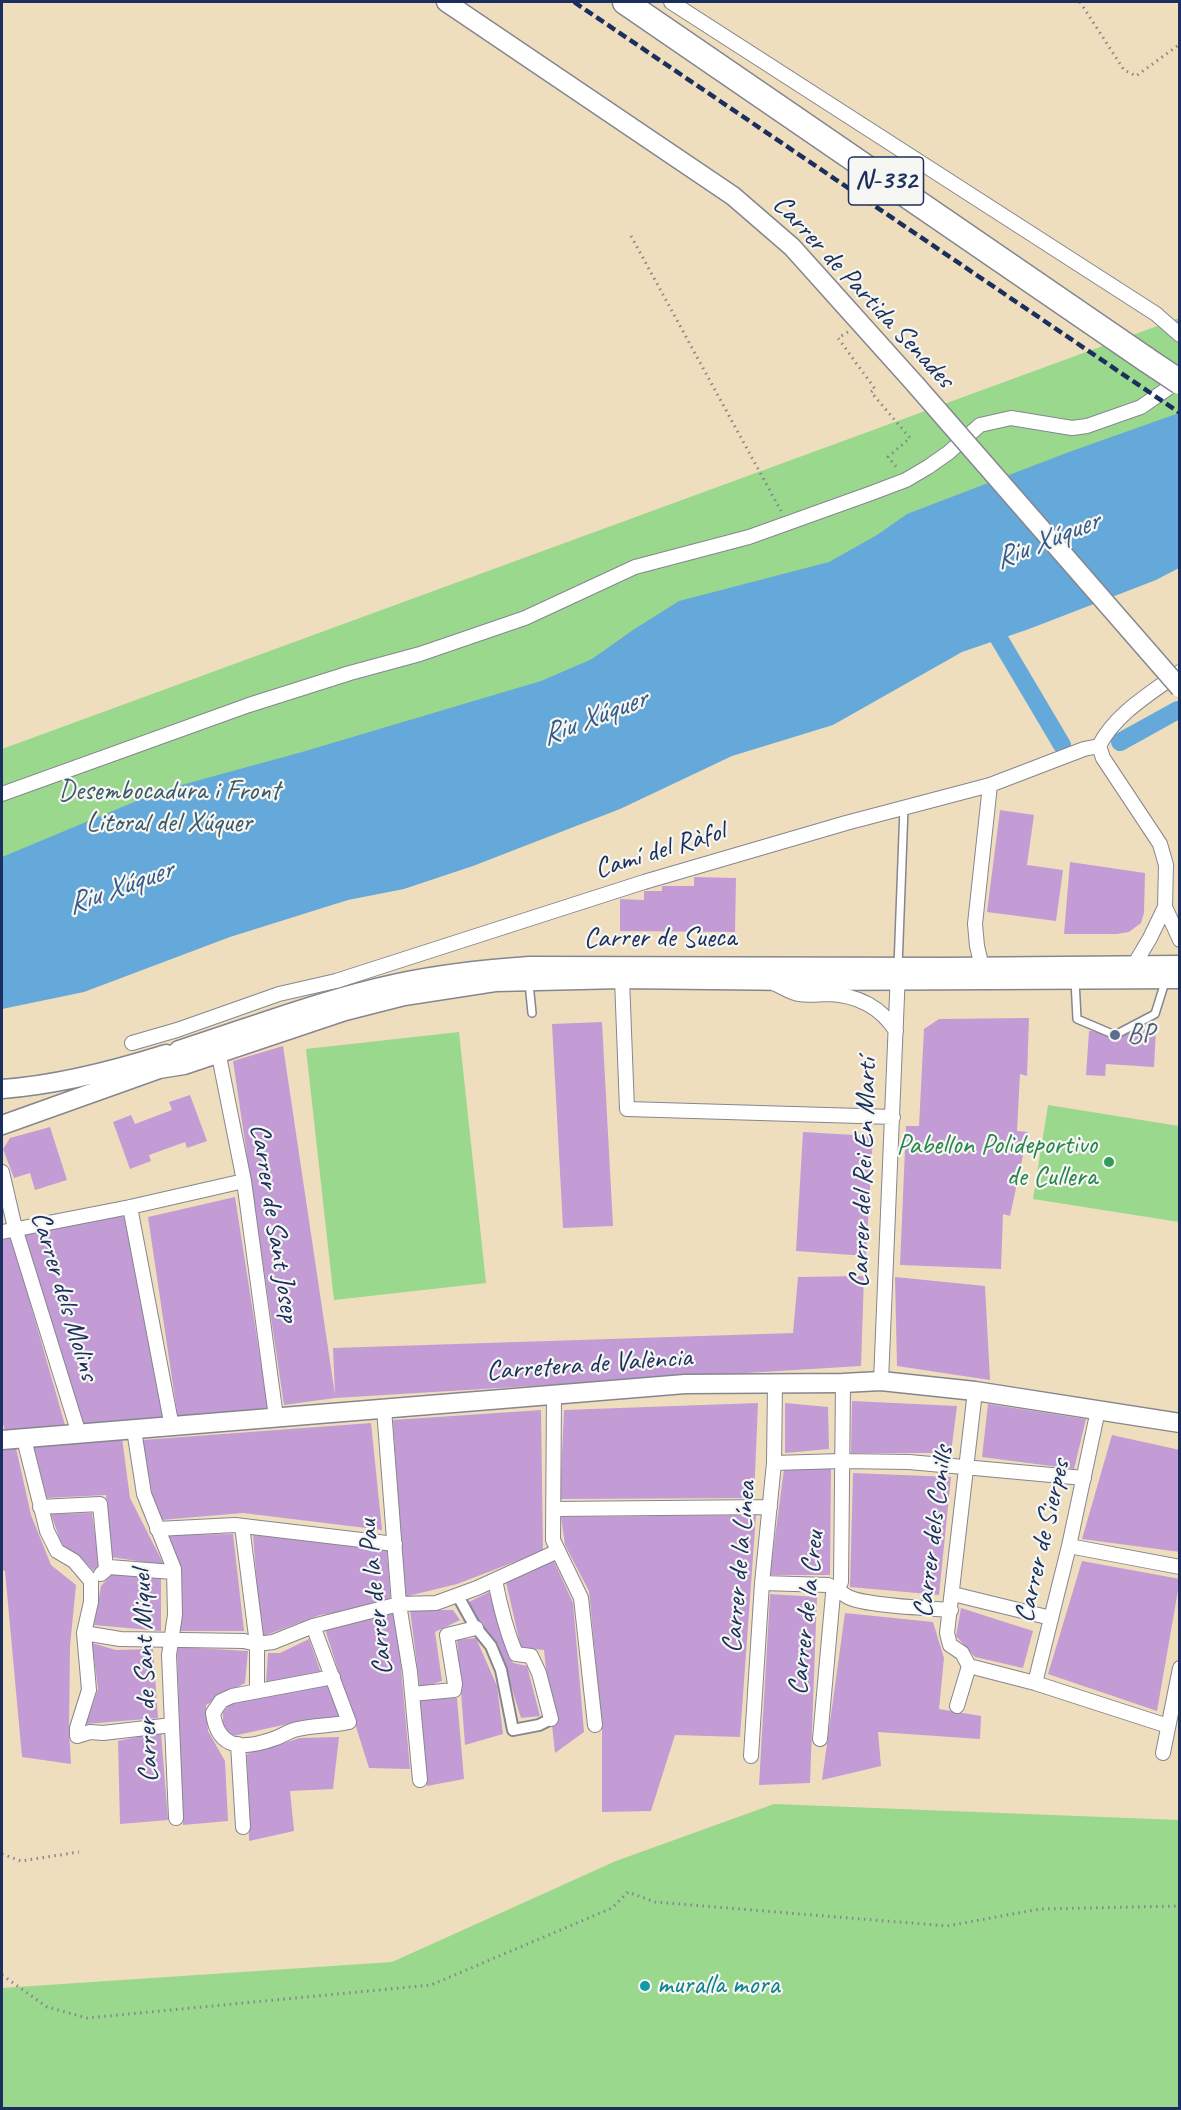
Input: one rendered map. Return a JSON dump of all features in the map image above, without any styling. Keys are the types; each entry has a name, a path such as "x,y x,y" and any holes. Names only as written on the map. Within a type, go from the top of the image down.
{"highway":[{"name":"N-332","path":"625,2 1179,381"}],"street":[{"name":"Carrer de Partida Senades","path":"446,2 733,196 792,247 862,323 1179,688"},
{"path":"671,2 1156,314 1179,335"},
{"path":"2,794 249,705 420,654 525,618 635,567 749,537 906,480 948,453 980,425 1011,418 1072,428 1087,426 1141,407 1179,381"},
{"path":"1179,672 1143,699 1107,732 1099,746 1103,758 1161,844 1166,865 1165,907 1179,940"},
{"name":"Camí del Ràfol","path":"132,1043 177,1030 279,994 336,981 644,882 904,807 990,785 1074,753 1099,746"},
{"path":"981,967 975,924 990,785"},
{"path":"1134,965 1165,907"},
{"name":"Carrer de Sueca","path":"529,973 622,979 768,981 981,967 1134,965 1175,974"},
{"name":"Carrer de Sueca","path":"159,1069 179,1050 217,1046 404,996 495,982 529,973 898,974 1075,980 1175,974"},
{"name":"Carrer del Rei En Martí","path":"881,1381 898,974"},
{"path":"622,979 627,1109 892,1117"},
{"path":"768,981 799,994 831,994 869,1004 883,1013 896,1031"},
{"name":"Carrer de Sueca","path":"2,1125 159,1069 184,1065 217,1046"},
{"name":"Carrer de Sant Josep","path":"217,1046 244,1181 276,1417"},
{"path":"2,1089 72,1081 179,1050"},
{"name":"Carrer dels Molins","path":"2,1172 15,1228 79,1434"},
{"path":"2,1232 130,1207 244,1181"},
{"path":"130,1207 172,1426"},
{"name":"Carretera de València","path":"2,1439 685,1384 881,1381 975,1391 1179,1424"},
{"name":"Carrer de la Línea","path":"751,1756 762,1583 774,1463 775,1383"},
{"name":"Carrer de la Creu","path":"820,1739 833,1594 841,1582 843,1383"},
{"name":"Carrer dels Conills","path":"969,1666 962,1653 950,1645 947,1633 975,1391"},
{"path":"554,1394 553,1540 581,1598 595,1725"},
{"name":"Carrer de la Pau","path":"384,1408 399,1604 412,1694 420,1780"},
{"name":"Carrer de Sierpes","path":"1035,1683 1069,1546 1098,1410"},
{"name":"Carrer de Sant Miquel","path":"134,1430 144,1494 173,1572 175,1615 171,1640 172,1725 176,1818"},
{"path":"24,1439 47,1531 57,1551 74,1561 91,1581 92,1602 84,1633 89,1690 77,1728 77,1736 90,1732 103,1733 172,1725"},
{"path":"774,1463 909,1462 1084,1478"},
{"path":"40,1508 100,1504 106,1569"},
{"path":"553,1509 770,1507"},
{"path":"157,1529 242,1526 394,1544"},
{"path":"242,1526 257,1644 257,1690"},
{"path":"1069,1546 1179,1567"},
{"path":"84,1633 120,1639 244,1641 257,1644 273,1642 313,1626 399,1604 436,1603 458,1596 558,1551"},
{"path":"91,1584 109,1567 173,1572"},
{"path":"458,1596 476,1628 491,1646 501,1670 513,1730 539,1725 551,1719 539,1673 531,1656 516,1654 512,1646 503,1621 495,1580"},
{"path":"762,1583 828,1585 837,1588 848,1597 868,1602 951,1610"},
{"path":"953,1594 1052,1618"},
{"path":"313,1626 333,1677 349,1722 297,1729 261,1743 238,1744 221,1738 215,1726 213,1713 221,1701 232,1696 333,1677"},
{"path":"412,1694 454,1690 447,1635 476,1628"},
{"path":"957,1706 969,1666 1035,1683 1168,1726"},
{"path":"1163,1753 1179,1668"},
{"path":"238,1744 243,1827"}],"lane":[{"path":"898,974 904,807"},
{"path":"529,973 532,1013"},
{"path":"1075,980 1077,1019 1115,1035 1155,1014 1175,974"}],"path":[{"path":"1080,2 1124,70 1136,76 1179,44"},
{"path":"631,236 787,523"},
{"path":"862,323 838,338 875,389 871,392 910,438 888,457 906,480"},
{"path":"2,1854 21,1861 79,1852"},
{"path":"2,1975 47,2007 87,2018 431,1985 612,1908 628,1892 655,1902 947,1926 1040,1909 1179,1906"}],"green space":[{"name":"Desembocadura i Front Litoral del Xúquer","path":"1179,318 1179,554 2,981 2,749"},
{"path":"459,1032 486,1283 334,1300 306,1049"},
{"name":"Pabellon Polideportivo de Cullera","path":"1048,1105 1179,1126 1179,1222 1033,1199"},
{"path":"774,1804 1179,1820 1179,2108 2,2108 2,1988 392,1962 616,1861"}],"water":[{"name":"Riu Xúquer","path":"1179,413 1179,568 1156,580 962,652 833,725 732,756 620,809 473,866 404,889 348,900 230,937 84,992 2,1009 2,857 163,790 302,752 541,681 592,659 679,601 829,562 877,535 907,514"}],"building":[{"path":"1000,810 1034,815 1027,865 1063,870 1056,921 987,912"},
{"path":"1070,862 1145,873 1144,913 1141,923 1129,932 1117,934 1064,934"},
{"path":"694,877 736,878 735,932 620,931 620,899 644,900 644,891 662,891 662,886 694,886"},
{"path":"1029,1018 1027,1076 1020,1074 1017,1131 1028,1132 1010,1216 1003,1214 1001,1269 900,1265 906,1126 919,1126 924,1029 939,1019"},
{"path":"602,1022 613,1226 563,1228 552,1024"},
{"path":"1131,1028 1156,1030 1154,1067 1106,1064 1105,1076 1086,1075 1089,1031 1131,1033"},
{"path":"283,1046 335,1395 333,1348 793,1333 798,1277 864,1276 861,1366 335,1398 284,1405 233,1061"},
{"path":"190,1095 207,1141 187,1148 185,1142 149,1155 151,1161 130,1169 113,1122 131,1115 135,1124 172,1110 169,1102"},
{"path":"50,1127 67,1180 35,1190 30,1173 14,1178 3,1149 10,1138"},
{"path":"803,1132 873,1136 866,1256 796,1251"},
{"path":"235,1197 268,1409 178,1419 148,1217"},
{"path":"124,1216 163,1419 83,1424 24,1232"},
{"path":"11,1236 65,1425 5,1430 2,1422 2,1241"},
{"path":"895,1277 985,1286 990,1380 897,1366"},
{"path":"852,1401 957,1406 951,1453 851,1453"},
{"path":"758,1403 754,1498 560,1499 564,1410"},
{"path":"785,1403 828,1407 829,1449 785,1453"},
{"path":"988,1404 1086,1419 1074,1469 982,1457"},
{"path":"541,1410 543,1551 457,1584 404,1597 393,1420"},
{"path":"371,1423 382,1530 243,1513 161,1520 152,1493 142,1440"},
{"path":"1112,1435 1180,1450 1180,1552 1082,1539"},
{"path":"122,1438 130,1498 164,1565 111,1557 106,1495 47,1498 33,1445"},
{"path":"16,1448 31,1515 51,1565 76,1585 70,1646 71,1764 22,1757 5,1571 2,1570 2,1450"},
{"path":"831,1468 830,1575 770,1575 784,1469"},
{"path":"853,1473 951,1477 939,1595 850,1587"},
{"path":"92,1513 99,1565 95,1572 79,1556 62,1546 51,1514"},
{"path":"756,1515 740,1737 675,1735 651,1811 602,1812 602,1726 589,1591 565,1545 561,1517"},
{"path":"233,1534 244,1631 180,1631 182,1571 168,1535"},
{"path":"253,1535 387,1550 391,1606 320,1615 261,1637"},
{"path":"554,1561 573,1603 584,1732 555,1753 544,1650 521,1648 506,1582"},
{"path":"1082,1561 1180,1579 1157,1711 1048,1674"},
{"path":"113,1573 161,1579 161,1631 94,1625 101,1586"},
{"path":"489,1592 513,1663 527,1666 540,1716 521,1718 498,1644 463,1605"},
{"path":"770,1594 817,1597 810,1783 759,1785"},
{"path":"961,1608 1033,1631 1023,1668 975,1657 956,1636"},
{"path":"410,1610 453,1610 460,1620 435,1632 442,1681 420,1688"},
{"path":"396,1611 410,1769 369,1768 325,1629"},
{"path":"845,1613 933,1622 944,1658 939,1709 981,1716 980,1739 878,1732 881,1766 822,1780"},
{"path":"476,1638 497,1686 503,1734 465,1745 457,1640"},
{"path":"309,1639 321,1673 266,1683 268,1653 280,1653"},
{"path":"92,1643 116,1650 153,1649 158,1718 86,1724 98,1689"},
{"path":"177,1647 248,1651 245,1683 206,1705 208,1731 225,1761 228,1821 183,1825"},
{"path":"327,1683 341,1717 292,1723 233,1736 223,1728 223,1712 230,1704"},
{"path":"457,1698 464,1779 427,1786 420,1700"},
{"path":"161,1732 168,1820 120,1824 118,1741"},
{"path":"339,1737 333,1789 290,1791 294,1831 249,1841 247,1754 300,1738"}],"waterway":[{"path":"988,620 1062,745"},
{"path":"1120,742 1178,710"}],"railway":[{"path":"574,2 1180,413"}],"place":[{"name":"BP","path":"1115,1035"},
{"name":"Pabellon Polideportivo de Cullera","path":"1109,1162"},
{"name":"muralla mora","path":"645,1986"}]}
